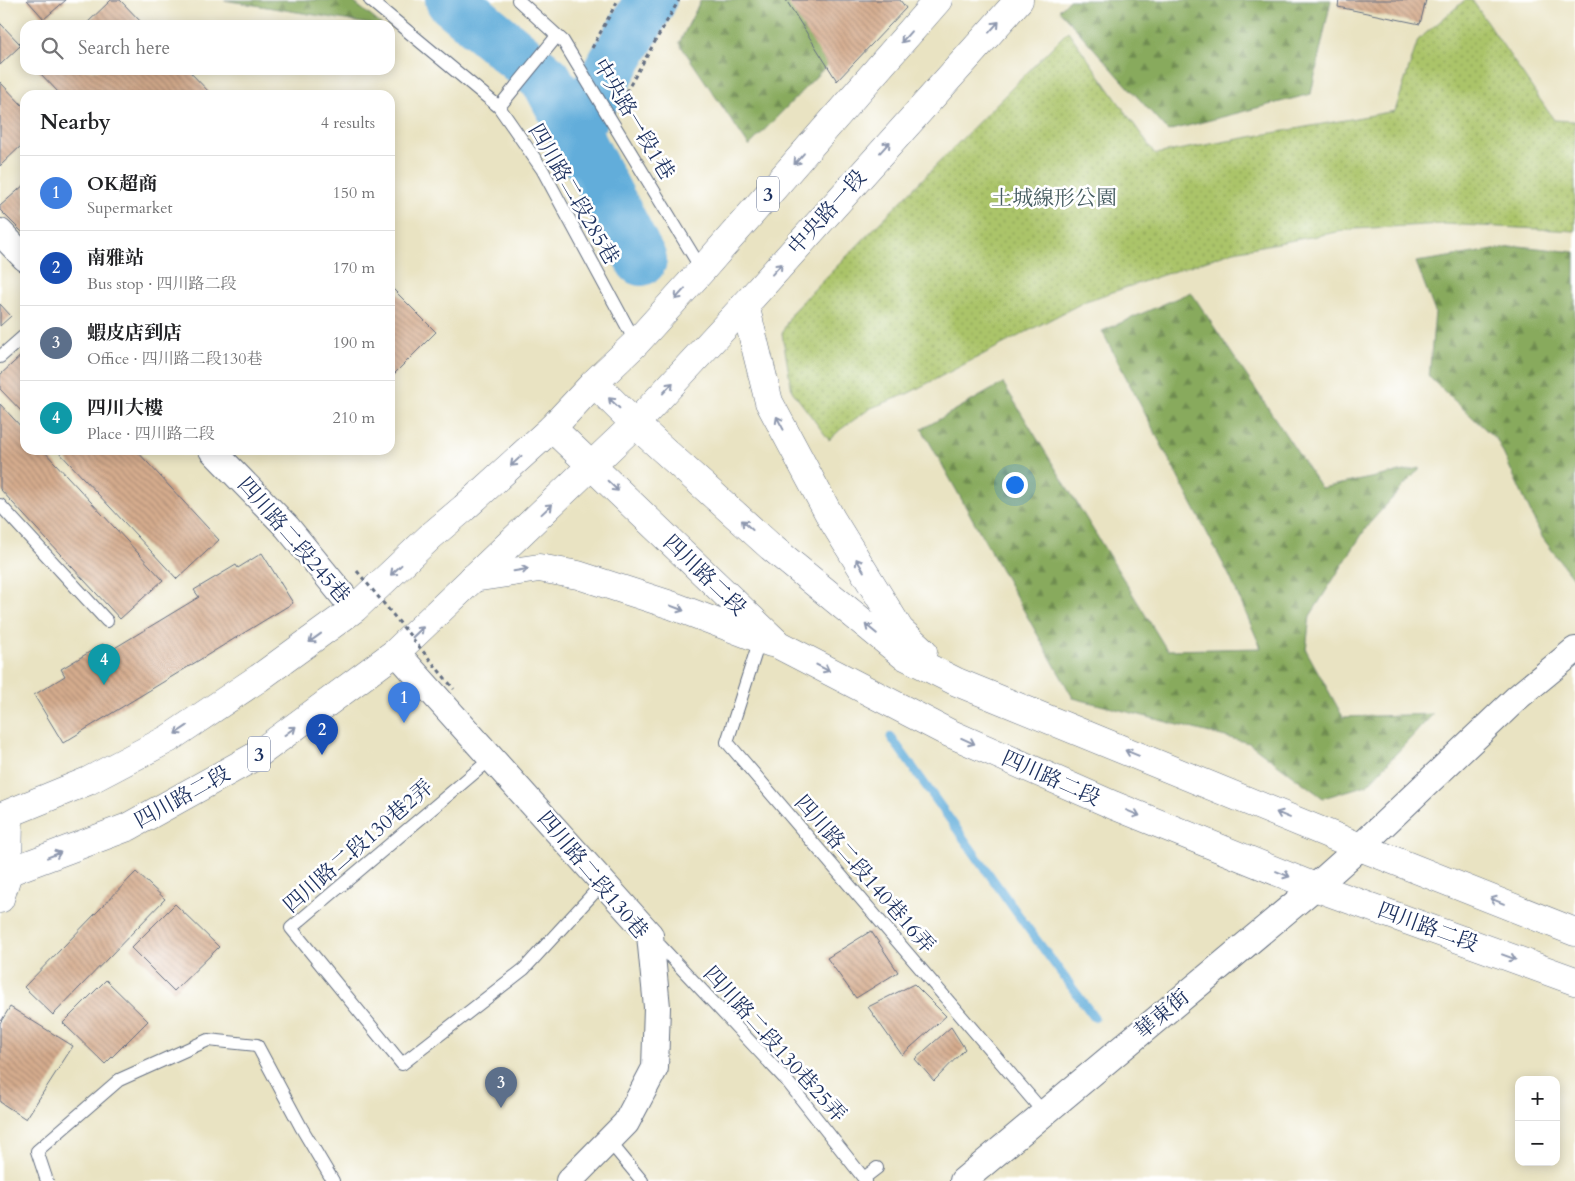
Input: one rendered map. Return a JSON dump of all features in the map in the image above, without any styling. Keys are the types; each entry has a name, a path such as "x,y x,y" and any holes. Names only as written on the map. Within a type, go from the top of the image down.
{"main road":[{"name":"3","path":"5,816 88,781 168,739 259,678 354,609 431,536 552,428 594,383 636,343 938,0"},
{"name":"中央路一段","path":"636,424 1019,0"},
{"path":"745,305 769,402 831,518 900,630 957,682"},
{"path":"594,383 770,547 903,655 957,682 1360,847 1575,932"},
{"name":"四川路二段","path":"4,874 128,827 254,757 396,652 636,424"},
{"name":"四川路二段","path":"552,428 770,642 947,732 1113,805 1314,886 1575,981"},
{"path":"473,578 539,568 578,575 671,605 770,642"},
{"path":"0,899 4,874 5,816"}],"street":[{"path":"0,232 20,253"},
{"name":"四川路二段245巷","path":"217,455 287,527 354,609"},
{"name":"華東街","path":"963,1181 1360,847 1518,697 1575,650"},
{"name":"四川路二段130巷","path":"396,652 650,936 657,1007 656,1068 626,1123 569,1181"}],"lane":[{"name":"四川路二段285巷","path":"370,0 395,20"},
{"name":"中央路一段1巷","path":"518,0 555,38 563,41 702,270"},
{"name":"四川路二段285巷","path":"395,20 500,105 542,169 636,343"},
{"path":"500,105 555,38"},
{"path":"0,356 20,339"},
{"path":"0,505 107,621"},
{"name":"四川路二段140巷16弄","path":"770,642 727,742 1044,1113"},
{"name":"四川路二段130巷2弄","path":"492,758 291,928 402,1064 524,969 603,883"},
{"name":"四川路二段130巷25弄","path":"650,936 787,1081 865,1180"},
{"path":"47,1181 37,1151 119,1080 208,1040 257,1045 301,1127 333,1181"},
{"path":"609,1141 642,1181"},
{"path":"865,1180 878,1168"}],"path":[{"path":"582,73 618,0"},
{"path":"608,117 679,0"},
{"path":"357,571 454,689"}],"green space":[{"path":"224,0 351,0 376,20 345,20"},
{"path":"701,0 788,0 833,59 749,146 679,43"},
{"path":"1069,0 1331,0 1311,94 1168,131 1059,10"},
{"name":"土城線形公園","path":"1465,0 1472,0 1554,120 1575,121 1575,231 1443,224 1354,229 1234,251 1086,301 907,394 871,408 829,440 792,391 782,333 792,312 1068,31 1155,154 1395,111 1418,40"},
{"path":"1519,246 1575,252 1575,581 1542,537 1497,440 1429,377 1435,312 1416,262"},
{"path":"1191,292 1321,488 1420,468 1368,525 1310,616 1306,650 1343,717 1433,714 1367,785 1323,798 1249,743 1073,698 922,429 1003,383 1167,650 1261,648 1230,577 1102,331"}],"building":[{"path":"27,0 66,0 44,19"},
{"path":"111,0 120,0 139,20 90,20"},
{"path":"786,0 900,0 906,8 837,81"},
{"path":"1339,0 1426,0 1420,24 1338,7"},
{"path":"0,23 20,46 0,65"},
{"path":"42,75 193,75 207,90 56,90"},
{"path":"0,82 20,103 20,147 0,166"},
{"path":"20,188 20,230 0,210 0,206"},
{"path":"395,291 436,332 395,373"},
{"path":"0,304 11,316 0,326"},
{"path":"20,357 20,410 0,389 0,375"},
{"path":"0,404 20,426 20,455 48,455 163,580 120,619 0,489"},
{"path":"62,455 141,455 219,540 177,579"},
{"path":"262,553 293,603 63,743 34,695 65,676 61,669 103,644 108,652 199,597 194,590 236,565 238,568"},
{"path":"136,872 165,899 53,1015 24,987"},
{"path":"175,904 219,947 174,991 131,948"},
{"path":"871,931 898,972 856,998 827,958"},
{"path":"106,980 148,1021 105,1064 63,1023"},
{"path":"914,984 946,1016 902,1055 868,1007"},
{"path":"10,1007 73,1046 26,1119 0,1102 0,1023"},
{"path":"951,1027 965,1049 934,1081 915,1059"}],"waterway":[{"path":"451,0 547,80 574,131"},
{"path":"641,260 574,131 651,0"},
{"path":"891,737 1094,1017"}],"place":[{"name":"四川大樓","path":"104,685"},
{"name":"OK超商","path":"404,723"},
{"name":"南雅站","path":"322,755"},
{"name":"蝦皮店到店","path":"501,1108"}]}
